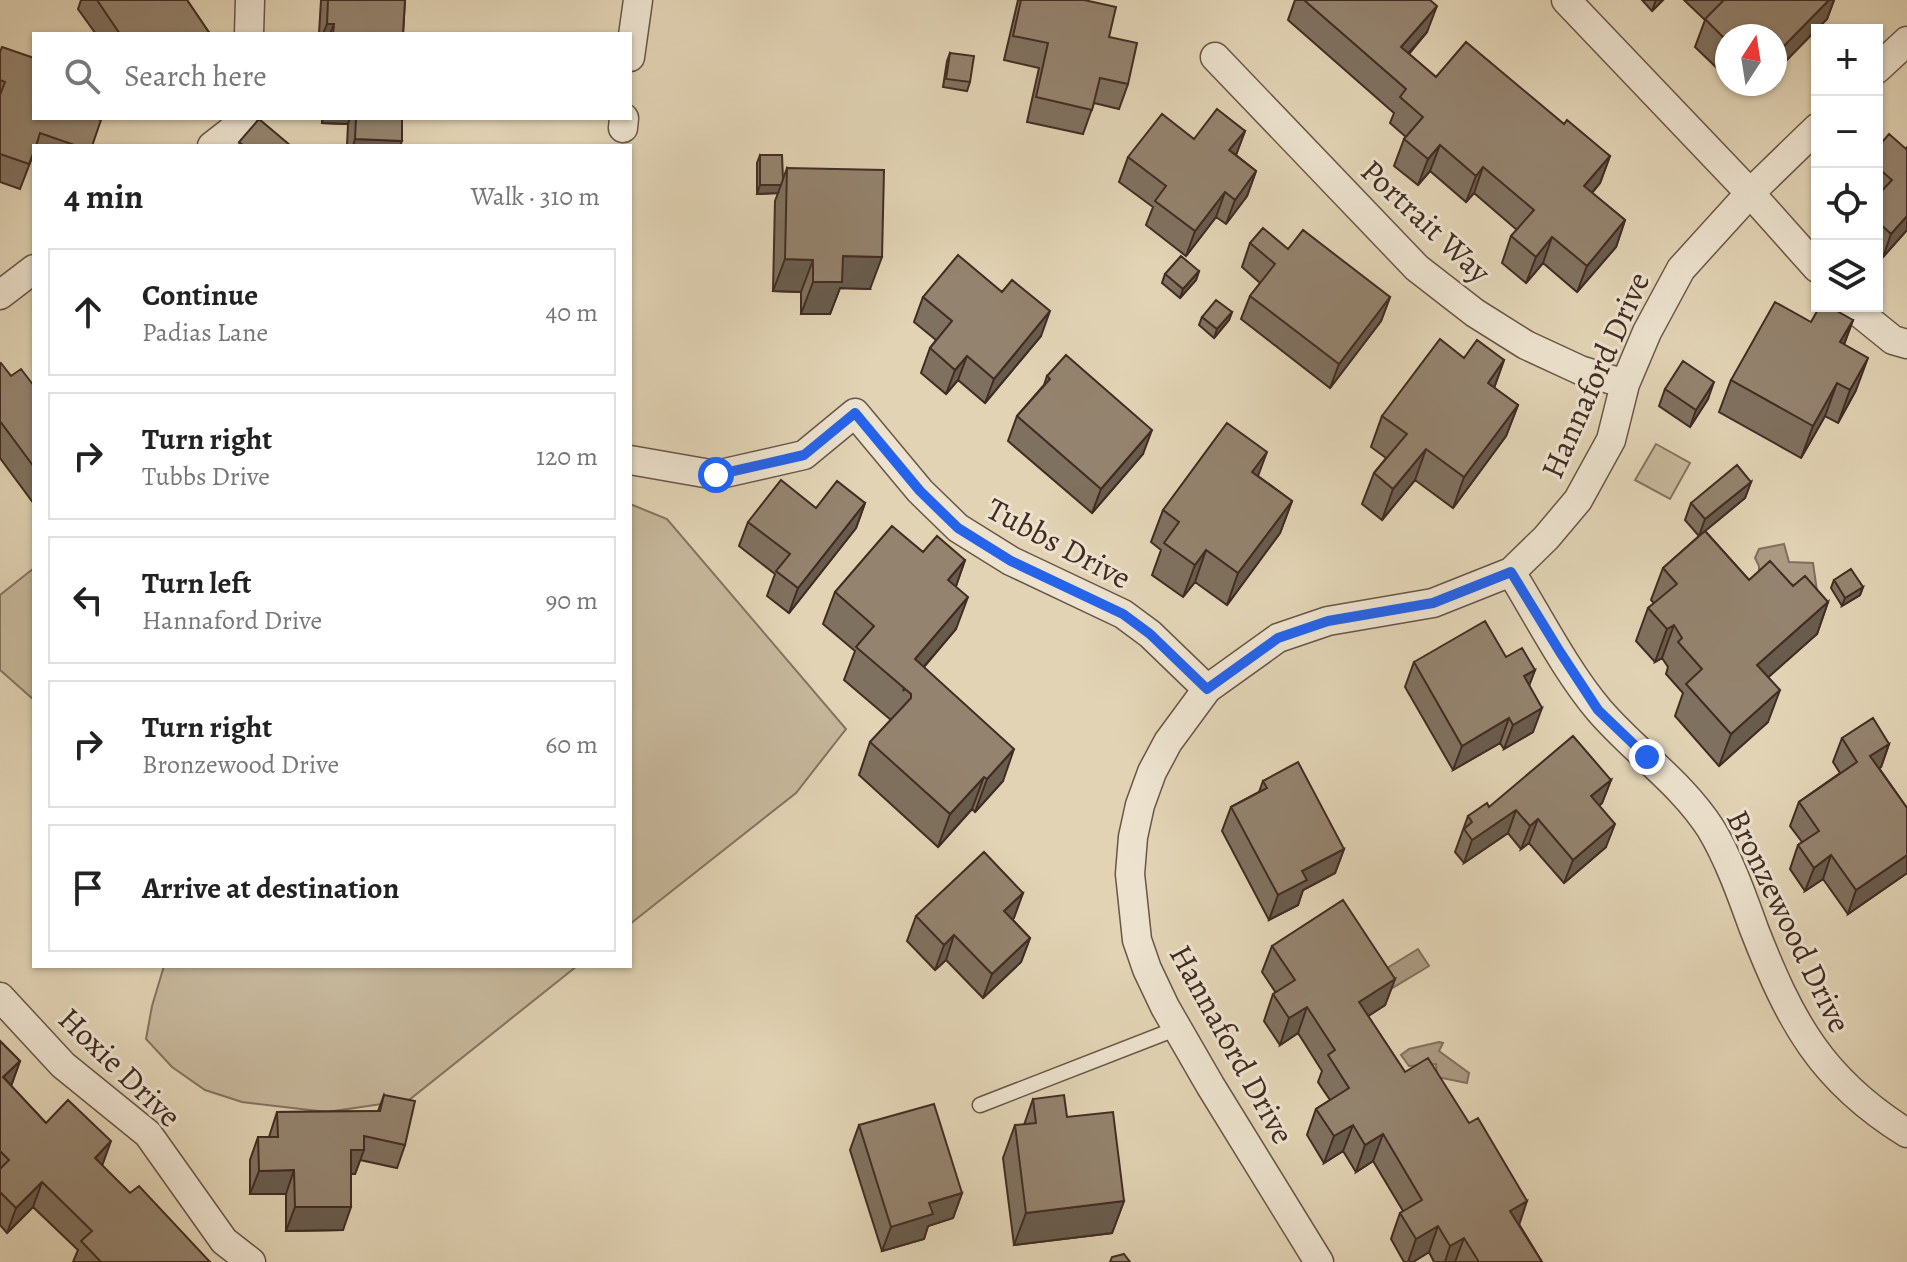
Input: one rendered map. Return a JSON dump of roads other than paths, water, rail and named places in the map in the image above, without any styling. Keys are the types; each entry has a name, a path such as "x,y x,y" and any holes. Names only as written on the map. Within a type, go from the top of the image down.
{"street":[{"path":"249,32 250,0"},
{"path":"632,43 638,0"},
{"path":"1566,0 1811,261"},
{"path":"1883,63 1907,41"},
{"name":"Portrait Way","path":"1215,57 1417,268 1475,313 1526,345 1580,370 1625,384"},
{"path":"215,144 241,120"},
{"name":"Hannaford Drive","path":"1319,1262 1178,1028 1147,969 1137,940 1130,874 1133,837 1152,772 1168,742 1207,689 1278,638 1328,621 1433,603 1511,572 1546,538 1578,500 1611,440 1625,384 1647,332 1681,269 1750,193 1811,134"},
{"path":"0,295 32,271"},
{"path":"1858,312 1893,340 1907,344"},
{"name":"Tubbs Drive","path":"632,460 716,475 804,455 855,413 920,491 958,528 1011,561 1123,614 1150,634 1207,689"},
{"name":"Bronzewood Drive","path":"1511,572 1598,710 1676,784 1711,830 1792,1019 1822,1062 1879,1116 1907,1133"},
{"name":"Hoxie Drive","path":"0,997 63,1065 148,1134 224,1241 251,1262"}],"lane":[{"path":"980,1105 1178,1028"}]}
